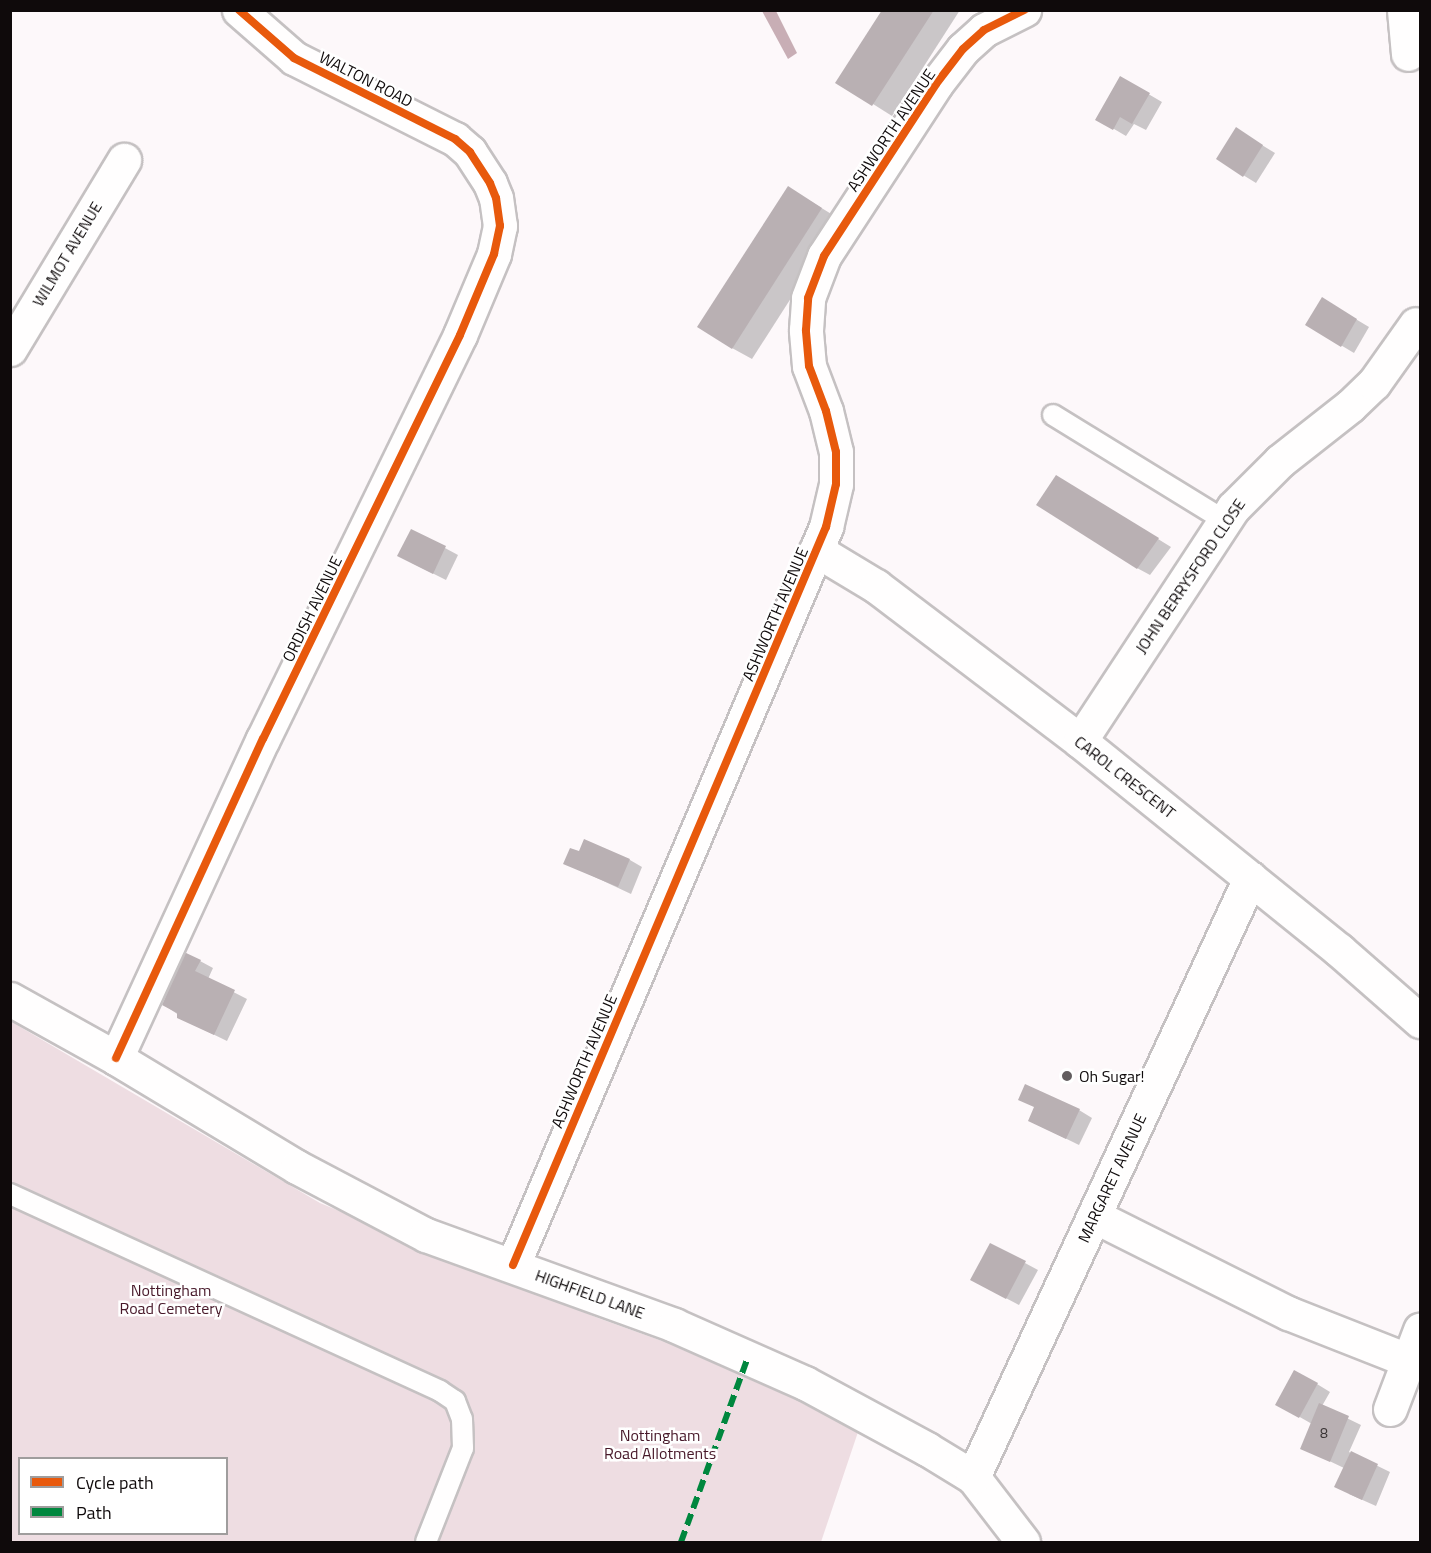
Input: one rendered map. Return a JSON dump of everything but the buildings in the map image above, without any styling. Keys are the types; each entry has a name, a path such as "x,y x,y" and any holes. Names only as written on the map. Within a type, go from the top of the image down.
{"street":[{"name":"WALTON ROAD","path":"239,10 294,58 455,139 470,152 481,169"},
{"name":"ASHWORTH AVENUE","path":"513,1265 829,516 836,471 833,433 809,366 807,348 806,316 814,283 828,250 959,54 984,30 1024,10"},
{"path":"1404,10 1408,54"},
{"name":"WILMOT AVENUE","path":"10,349 124,160"},
{"name":"ORDISH AVENUE","path":"116,1058 263,739 460,335 494,254 500,226 499,212 490,183 481,169"},
{"name":"JOHN BERRYSFORD CLOSE","path":"1080,741 1224,520 1254,484 1374,383 1416,324"},
{"name":"CAROL CRESCENT","path":"816,550 876,586 1080,741 1250,878 1420,1021"},
{"name":"MARGARET AVENUE","path":"973,1478 1250,878"},
{"name":"HIGHFIELD LANE","path":"10,999 116,1058 360,1201 426,1235 674,1325 796,1379 927,1449 973,1478 1023,1542"},
{"path":"1094,1216 1288,1313 1410,1361"},
{"path":"1390,1409 1420,1330"}],"lane":[{"path":"1412,10 1420,14"},
{"path":"1053,415 1224,520"},
{"path":"10,1194 430,1387 455,1401 462,1419 463,1448 426,1542"}],"green space":[{"name":"Nottingham Road Cemetery","path":"10,1021 320,1203 598,1318 729,1365 858,1432 821,1542 11,1542"}],"shaded area":[{"path":"762,11 776,11 797,53 788,59"}],"marked path":[{"path":"681,1542 748,1357"}],"cycle path":[{"path":"116,1058 263,739 460,335 494,254 500,226 496,198 490,183 470,152 455,139 294,58 239,10"},
{"path":"513,1265 826,527 836,484 836,452 826,411 809,366 806,330 808,298 824,256 936,84 963,49 984,30 1024,10"}],"place":[{"name":"Oh Sugar!","path":"1067,1076"}],"park label":[{"name":"Nottingham Road Allotments","path":"660,1444"}]}
